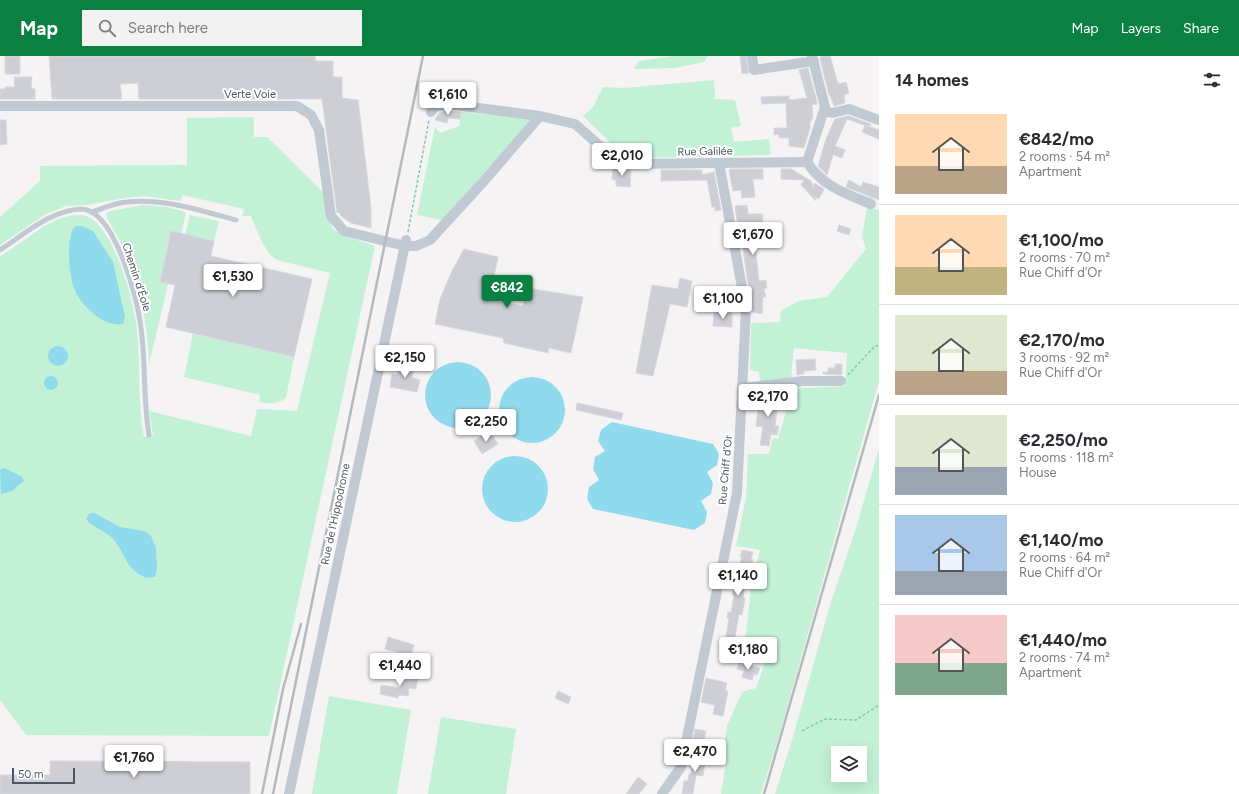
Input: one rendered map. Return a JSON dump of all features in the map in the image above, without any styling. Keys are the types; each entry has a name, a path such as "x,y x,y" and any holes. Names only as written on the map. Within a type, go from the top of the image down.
{"street":[{"path":"752,56 754,70 813,59 823,97 824,111 807,162 813,172 827,184 871,204"},
{"name":"Rue Galilée","path":"431,112 435,107 447,104 540,116 575,124 617,161 628,164 807,162"},
{"name":"Verte Voie","path":"0,106 296,106 311,115 319,130 331,216 336,224 344,231 405,243"},
{"path":"824,111 832,112 849,109 879,120"},
{"path":"405,243 416,246 424,244 436,234 540,116"},
{"name":"Rue Chiff d'Or","path":"662,794 681,767 737,493 746,309 719,163"},
{"name":"Rue de l'Hippodrome","path":"289,794 405,243"},
{"path":"742,388 803,381 841,381"}],"lane":[{"path":"0,250 47,220 67,212 82,209 92,212 126,202 144,201 166,203 236,220"},
{"name":"Chemin d'Éole","path":"92,212 103,222 112,236 128,274 139,313 142,336 145,408 149,435"}],"path":[{"path":"405,243 431,112"},
{"path":"841,381 845,379 875,346 879,346"},
{"path":"802,731 825,719 856,720 879,705"}],"green space":[{"path":"673,56 708,56 704,62 675,68 634,69 639,61"},
{"path":"714,80 715,99 735,100 741,126 731,128 734,142 769,139 771,155 626,158 583,116 593,107 603,87 625,88"},
{"path":"461,112 533,119 442,220 417,215 435,127 440,133 459,126"},
{"path":"254,117 254,137 267,137 323,192 327,217 333,229 342,235 375,246 269,736 26,735 0,700 0,256 48,224 69,216 80,215 92,219 102,229 112,245 120,263 132,301 138,344 141,411 144,437 153,435 149,411 251,436 257,409 297,411 330,273 277,260 264,246 251,216 242,216 244,209 182,195 180,201 144,196 88,205 66,206 46,214 0,245 0,217 40,181 40,166 187,165 187,118"},
{"path":"144,205 166,207 186,212 181,234 171,232 160,282 168,284 149,365 143,309 136,283 127,255 106,214 110,211"},
{"path":"867,207 879,210 879,381 779,736 761,794 721,794 726,763 722,758 727,726 742,692 756,688 765,663 744,651 751,588 760,550 736,546 746,498 748,454 769,454 773,438 778,439 787,409 789,389 845,386 847,353 794,348 791,379 760,382 759,372 750,370 751,323 780,322 781,311 798,301 827,297 866,249 862,237"},
{"path":"190,215 219,221 214,241 185,235"},
{"path":"193,334 294,357 286,398 273,403 259,402 260,395 184,377"},
{"path":"879,449 879,794 775,794 793,737 830,605 856,528"},
{"path":"329,696 411,710 397,794 312,794"},
{"path":"441,717 516,729 506,794 428,794"}],"water":[{"path":"76,226 82,226 93,231 113,262 125,317 123,324 116,324 101,319 87,308 77,295 72,282 69,256 70,237"},
{"path":"58,346 65,349 68,356 65,363 58,366 51,363 48,356 51,349"},
{"path":"458,362 471,365 481,372 488,382 491,395 488,408 481,418 471,425 458,428 445,425 435,418 428,408 425,395 428,382 435,372 445,365"},
{"path":"48,376 54,376 58,380 58,386 54,390 48,390 44,386 44,380"},
{"path":"532,377 545,380 555,387 562,397 565,410 562,423 555,433 545,440 532,443 519,440 509,433 502,423 499,410 502,397 509,387 519,380"},
{"path":"612,422 713,444 719,454 717,465 707,472 713,483 711,494 701,501 707,512 705,523 694,530 593,509 587,499 589,487 599,480 593,469 595,457 605,451 598,441 601,430"},
{"path":"515,456 528,459 538,466 545,476 548,489 545,502 538,512 528,519 515,522 502,519 492,512 485,502 482,489 485,476 492,466 502,459"},
{"path":"4,468 21,476 24,481 12,491 1,494 0,470"},
{"path":"90,513 94,513 120,527 144,531 151,536 156,548 157,569 155,577 146,578 133,570 112,538 92,525 86,519"}],"building":[{"path":"5,56 20,56 20,74 5,74"},
{"path":"49,56 315,56 316,61 333,61 333,77 342,77 342,98 358,100 371,208 371,228 351,223 342,217 339,212 337,213 322,99 139,99 138,83 120,84 122,99 52,99"},
{"path":"740,56 746,56 749,73 742,74"},
{"path":"830,56 838,84 846,82 849,93 844,95 845,103 834,106 829,95 821,63 820,57"},
{"path":"808,68 817,104 812,105 813,118 810,122 810,128 804,148 789,146 789,138 779,138 779,134 774,135 774,128 787,128 786,103 762,104 761,97 789,96 789,100 807,98 799,70"},
{"path":"14,77 32,77 31,88 35,89 35,99 0,99 0,89 5,89 5,87 15,87"},
{"path":"446,111 461,112 460,119 448,118 447,123 435,120 439,113"},
{"path":"849,116 871,124 869,127 847,119 835,146 845,150 842,158 833,155 827,175 818,166 826,139 835,119"},
{"path":"0,120 6,120 7,144 0,145"},
{"path":"865,125 879,130 879,139 862,132"},
{"path":"613,168 631,170 630,187 616,186 616,180 612,179"},
{"path":"730,169 763,169 763,179 753,179 755,197 742,198 741,190 733,191 729,171"},
{"path":"781,169 791,169 811,181 813,188 814,183 824,189 819,199 815,197 816,201 801,185 804,180 781,179"},
{"path":"661,170 702,170 702,175 714,172 721,210 715,211 715,207 712,207 707,180 661,181"},
{"path":"849,180 861,187 863,182 879,187 879,200 846,187"},
{"path":"747,205 748,214 763,214 762,230 769,230 768,245 755,244 759,281 766,280 767,288 764,289 766,297 763,297 762,314 752,312 742,242 755,242 755,228 738,227 735,206"},
{"path":"839,225 851,229 849,235 837,231"},
{"path":"171,231 214,241 211,256 312,279 294,357 166,327 175,285 160,282"},
{"path":"464,249 498,257 489,299 523,306 527,288 583,297 571,353 549,348 548,353 504,343 503,338 435,324 440,299 452,271"},
{"path":"680,278 692,281 687,307 670,304 653,376 636,373 652,285 678,289"},
{"path":"714,312 732,313 732,327 713,326"},
{"path":"815,359 816,370 804,371 804,374 797,375 796,360"},
{"path":"399,364 414,367 412,378 420,380 417,392 390,387 392,374 397,375"},
{"path":"835,364 842,364 842,375 823,374 823,372 828,372 828,368 835,368"},
{"path":"766,392 776,392 776,402 778,402 775,426 779,426 777,435 771,434 769,446 760,445 763,427 756,426 759,403 765,404"},
{"path":"577,403 623,413 621,420 576,410"},
{"path":"489,431 498,444 482,454 474,441"},
{"path":"742,550 753,552 751,559 753,560 744,591 743,598 745,598 742,615 739,614 733,648 724,647 729,619 727,618 728,612 731,612 734,596 732,595 742,557 740,557"},
{"path":"388,637 414,645 411,656 385,649"},
{"path":"739,662 760,668 757,675 754,674 752,680 742,677 744,671 737,669"},
{"path":"402,675 418,678 416,689 409,688 408,696 399,695 398,698 380,694 381,685 400,688"},
{"path":"706,678 727,683 725,691 728,691 723,716 713,714 715,705 701,702"},
{"path":"558,691 571,697 568,704 555,698"},
{"path":"695,729 706,731 704,741 693,739"},
{"path":"694,753 706,755 703,776 696,775 693,794 682,794 684,781 688,781 689,774 691,774"},
{"path":"50,761 250,762 250,794 0,794 0,775 50,775"},
{"path":"638,777 647,784 639,794 626,794"}],"railway":[{"path":"273,794 423,56"},
{"path":"764,794 879,395"},
{"path":"262,794 283,689 301,624"}]}
